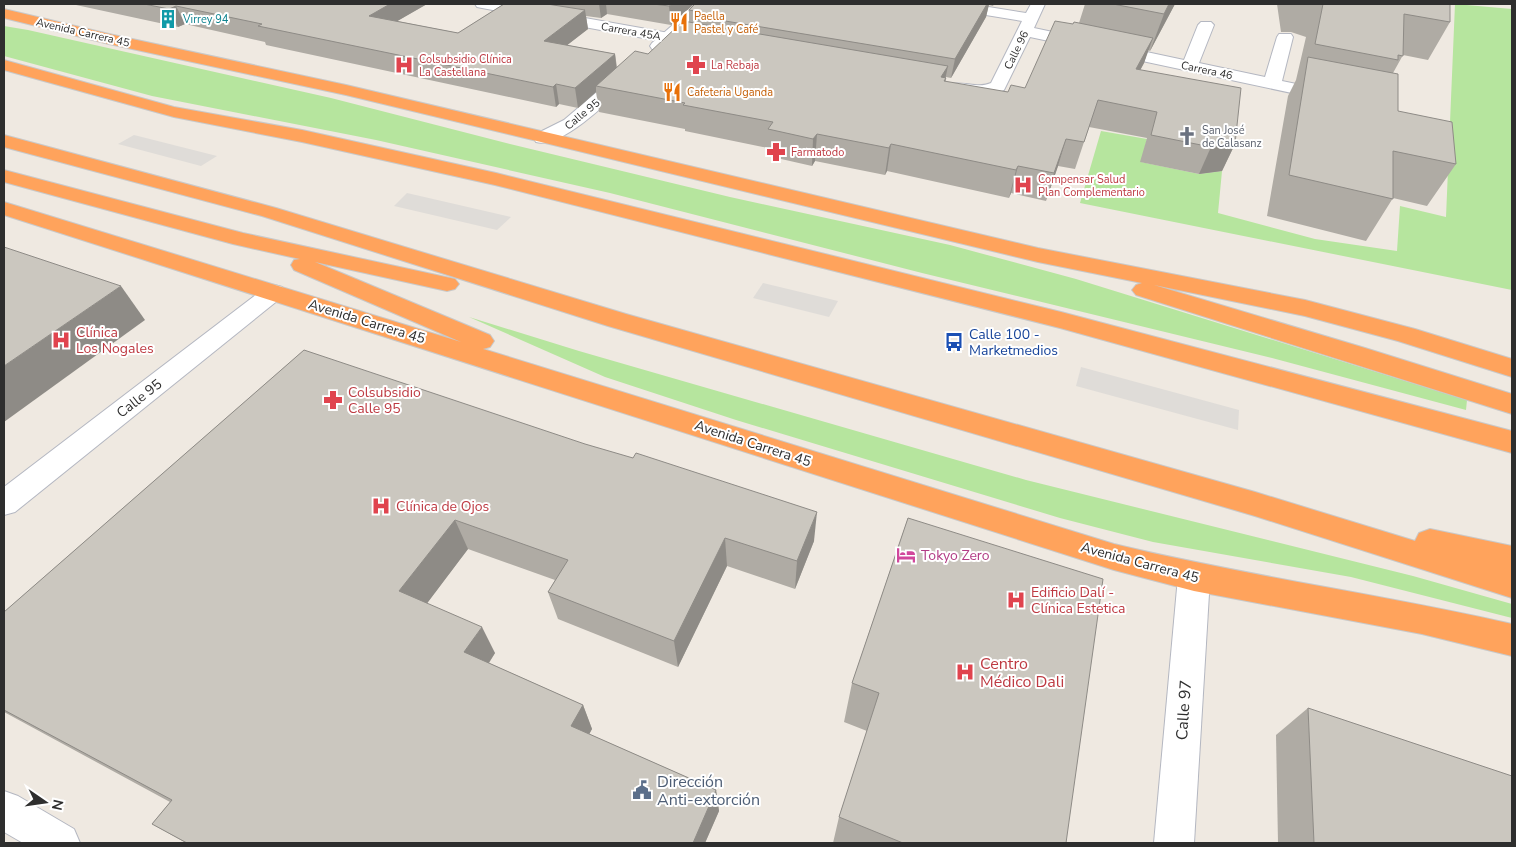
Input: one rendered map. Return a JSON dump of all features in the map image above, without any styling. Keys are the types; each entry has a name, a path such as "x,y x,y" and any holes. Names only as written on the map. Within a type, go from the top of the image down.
{"highway":[{"name":"Avenida Carrera 45","path":"4,13 346,90 1038,255 1305,308 1406,335 1512,368"},
{"path":"4,20 45,23"},
{"path":"4,65 174,112 302,136 496,179 976,298 1512,442"},
{"path":"4,141 269,212 617,320 1255,504 1512,584"},
{"path":"4,176 241,240 617,320"},
{"name":"Avenida Carrera 45","path":"4,208 1105,554 1194,577 1422,619 1512,640"},
{"path":"241,240 633,405"},
{"name":"Avenida Carrera 45","path":"1038,255 1215,313 1356,354 1512,404"},
{"path":"1255,504 1512,559"}],"street":[{"name":"Carrera 45A","path":"482,4 714,46"},
{"path":"676,39 706,4"},
{"path":"653,59 676,39 723,4"},
{"name":"Carrera 46","path":"943,4 1031,17 1190,66 1340,98"},
{"name":"Calle 96","path":"943,86 987,91 998,86 1031,17"},
{"path":"1190,66 1206,25"},
{"path":"1272,84 1285,37"},
{"name":"Calle 95","path":"543,138 563,129 580,118 639,72 583,134 583,147"},
{"name":"Calle 95","path":"4,504 274,292"},
{"name":"Calle 97","path":"1174,843 1194,577"},
{"path":"4,810 60,843"}],"green space":[{"path":"1455,4 1512,9 1512,290 1080,203 1101,131 1147,139 1141,162 1199,174 1222,171 1218,213 1315,239 1397,251 1400,206 1446,217"},
{"path":"4,26 331,98 510,144 730,197 950,245 1076,279 1467,400 1466,410 1272,358 922,273 610,193 376,140 152,96 4,56"},
{"path":"469,317 579,351 1026,480 1413,576 1512,604 1512,618 1351,577 1153,542 1060,518 736,420 605,377"}],"shaded area":[{"path":"134,135 217,156 201,166 118,144"},
{"path":"407,193 511,217 497,230 394,206"},
{"path":"763,283 838,301 829,317 753,298"},
{"path":"1081,367 1239,410 1238,430 1076,386"}],"building":[{"path":"144,4 390,4 369,16 458,33 504,4 547,4 585,10 544,41 615,54 575,88 556,84 553,87 258,26 262,24 176,6 169,9"},
{"path":"653,4 673,4 669,6"},
{"path":"695,4 987,4 955,59 695,16 700,12 689,10"},
{"path":"1113,4 1169,4 1164,14"},
{"path":"1323,4 1450,4 1450,22 1404,14 1403,56 1398,55 1398,60 1315,44"},
{"path":"683,21 948,66 941,77 946,78 944,81 1008,92 1011,85 1025,88 1055,21 1073,24 1074,22 1153,38 1136,69 1241,88 1235,144 1211,147 1151,135 1157,112 1098,100 1084,142 1066,139 1054,173 1018,166 1016,170 891,144 889,148 817,134 813,139 768,129 773,122 596,86 635,51 648,54"},
{"path":"1308,57 1398,74 1398,111 1452,122 1456,164 1393,151 1393,199 1289,175"},
{"path":"4,247 121,286 4,366"},
{"path":"304,350 585,444 633,458 636,453 817,512 797,561 725,538 674,641 548,592 568,560 455,520 399,591 482,627 464,652 583,705 571,726 716,790 693,843 187,843 152,824 172,800 4,710 4,612"},
{"name":"Centro Médico Dali","path":"908,518 1103,579 1066,843 903,843 839,817 879,693 852,683"},
{"path":"1308,708 1512,776 1512,843 1314,843"}],"place":[{"name":"Virrey 94","path":"168,19"},
{"name":"Paella Pastel y Café","path":"679,22"},
{"name":"Colsubsidio Clínica La Castellana","path":"404,65"},
{"name":"La Rebaja","path":"696,65"},
{"name":"Cafeteria Uganda","path":"672,92"},
{"name":"San José de Calasanz","path":"1187,136"},
{"name":"Farmatodo","path":"776,152"},
{"name":"Compensar Salud Plan Complementario","path":"1023,185"},
{"name":"Clínica Los Nogales","path":"61,340"},
{"name":"Calle 100 - Marketmedios","path":"954,342"},
{"name":"Colsubsidio Calle 95","path":"333,400"},
{"name":"Clínica de Ojos","path":"381,506"},
{"name":"Tokyo Zero","path":"906,555"},
{"name":"Edificio Dalí - Clínica Estetica","path":"1016,600"},
{"name":"Centro Médico Dali","path":"965,672"},
{"name":"Dirección Anti-extorción","path":"642,790"}]}
